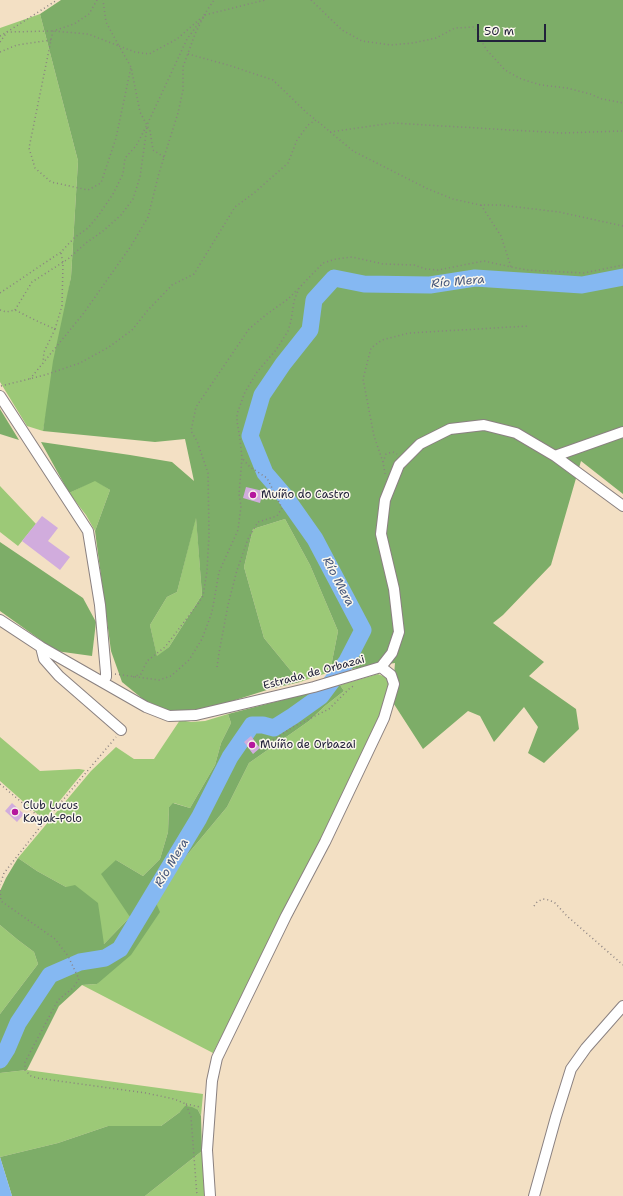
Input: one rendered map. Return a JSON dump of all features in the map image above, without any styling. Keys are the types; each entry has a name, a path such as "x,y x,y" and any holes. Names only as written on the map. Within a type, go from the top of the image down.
{"street":[{"path":"0,396 88,531 100,605 104,677"},
{"name":"Estrada de Orbazai","path":"0,620 41,647 104,677 146,707 169,716 196,715 314,687 381,667 392,653 399,632 394,589 381,534 385,500 399,465 420,444 450,429 484,425 516,433 555,456 623,506"},
{"path":"555,456 623,432"},
{"path":"41,647 44,659 59,676 121,730"},
{"path":"210,1196 207,1150 212,1081 217,1058 286,916 325,842 384,718 394,684 391,675 381,667"},
{"path":"534,1196 571,1069 586,1048 623,1006"}],"path":[{"path":"53,31 74,24 88,14 97,0"},
{"path":"103,0 106,22 131,67 140,112 150,131 153,150 164,157"},
{"path":"0,293 61,252 88,228 98,216 113,194 123,174 126,158 136,146 147,126 187,39 214,0"},
{"path":"8,32 53,31 88,34 135,52 149,54 177,39 204,16 265,0"},
{"path":"311,0 342,30 362,41 391,45 413,43 436,38 455,28 474,27 486,49 505,70 521,79 541,85 567,88 602,99 623,103"},
{"path":"0,36 55,1"},
{"path":"30,379 83,314 131,246 148,217 159,173 178,113 183,90 184,67 195,34 204,16"},
{"path":"53,31 29,148 35,168 52,182 88,190 101,183 116,138 131,67"},
{"path":"0,42 8,32"},
{"path":"0,52 17,45 51,40"},
{"path":"188,54 273,80 307,113 353,151 428,189 453,199 480,205 500,205 559,212 623,226"},
{"path":"0,387 45,376 80,363 109,347 132,330 148,310 172,285 194,274 236,207 288,163 297,140 308,125 316,120"},
{"path":"330,132 392,123 562,133 623,131"},
{"path":"15,310 32,282 63,262 103,231 121,215 133,199 140,177 147,126"},
{"path":"480,205 501,236 512,267"},
{"path":"43,363 44,352 55,329 62,306 63,262 61,252"},
{"path":"132,677 141,674 147,661 165,647 198,605 203,596 207,571 209,535 208,473 197,441 191,431 196,407 249,329 300,288 323,263 336,259 352,257 383,264 414,265 426,269 438,270 484,261 527,270 584,273 623,265"},
{"path":"104,677 132,677 159,680 173,675 189,660 202,639 212,612 219,572 238,530 241,506 239,494 242,458 237,414 245,392 257,372 276,350 288,331 294,301 300,288"},
{"path":"0,310 6,312 15,310 55,329"},
{"path":"383,462 374,436 363,379 371,348 382,340 409,333 529,326"},
{"path":"217,667 218,653 228,606 237,570 248,539 258,522 277,516 282,508 267,478 250,467 242,458"},
{"path":"273,740 293,727 329,709 349,689 357,684"},
{"path":"0,885 4,873 41,826 110,744"},
{"path":"0,784 38,816 41,826"},
{"path":"0,890 1,901 55,939 68,956 78,979 73,988 58,1000 25,1062 25,1070 31,1076 37,1078 146,1093 174,1099 186,1104 210,1110"},
{"path":"534,906 537,902 543,899 549,900 555,904 566,916 623,966"},
{"path":"186,1104 191,1117 197,1196"}],"green space":[{"path":"61,0 623,0 623,494 581,461 551,565 503,615 493,623 544,662 529,676 576,709 579,729 544,763 528,753 538,727 524,707 494,742 480,716 468,711 423,749 392,701 395,663 330,672 338,631 310,565 285,519 253,529 244,567 264,638 300,682 270,689 207,709 169,711 144,700 122,682 111,651 95,531 110,490 95,481 69,493 41,442 172,462 194,481 185,439 155,442 43,431 53,361 71,277 78,161 40,14","holes":["196,518 202,595 169,647 157,656 150,625 167,597 177,592"]},
{"path":"40,14 78,161 71,277 43,431 27,426 0,382 0,28"},
{"path":"0,409 19,440 0,434"},
{"path":"95,480 110,490 95,531 86,515 69,493"},
{"path":"0,486 36,524 18,546 0,532"},
{"path":"196,516 202,595 169,647 157,657 150,625 167,597 177,592"},
{"path":"285,519 310,565 338,631 330,672 300,682 264,638 244,567 253,529"},
{"path":"0,542 83,598 96,622 92,656 56,651 0,611"},
{"path":"378,674 385,677 389,681 391,688 382,717 213,1053 82,985 97,984 153,896 227,807 249,763 309,721 344,691 340,685"},
{"path":"340,685 344,691 309,721 249,763 227,807 153,896 160,912 131,955 97,984 82,985 59,1006 27,1070 0,1073 0,1014 38,964 34,952 0,925 0,891 18,858 37,871 66,887 75,885 98,903 104,944 130,917 101,874 116,860 143,876 160,859 168,832 169,807 173,803 190,808 215,765 221,743 231,723 228,714"},
{"path":"228,714 231,723 221,743 215,765 190,808 174,803 169,807 168,832 160,859 143,876 116,860 130,917 104,944 66,887 37,871 18,858 91,771 116,747 134,759 154,759 180,720 191,722 205,721"},
{"path":"0,737 40,771 85,770 44,820 0,781"},
{"path":"0,925 34,952 38,964 0,1014"},
{"path":"27,1070 203,1094 201,1116 198,1110 180,1112 161,1126 108,1126 58,1143 0,1157 0,1073"},
{"path":"185,1106 198,1110 201,1116 202,1151 145,1196 12,1196 0,1157 58,1143 108,1126 161,1126 180,1112"},
{"path":"202,1151 208,1196 145,1196"}],"water":[{"path":"0,1157 12,1196 0,1196"}],"building":[{"name":"Muíño do Castro","path":"246,487 263,491 260,503 243,498"},
{"path":"42,516 58,528 48,541 70,557 60,570 22,541"},
{"name":"Muíño de Orbazai","path":"251,736 260,748 253,754 244,742"},
{"name":"Club Lucus Kayak-Polo","path":"12,803 24,814 17,822 5,811"}],"waterway":[{"name":"Río Mera","path":"0,1060 7,1049 18,1023 50,975 80,962 105,958 120,949 199,818 230,757 252,725 263,725 274,728 321,696 347,661 363,630 315,539 284,495 265,473 250,436 262,395 283,364 310,330 314,300 334,278 364,284 430,285 475,278 582,285 623,277"}],"place":[{"name":"Muíño do Castro","path":"253,495"},
{"name":"Muíño de Orbazai","path":"252,745"},
{"name":"Club Lucus Kayak-Polo","path":"15,812"}]}
